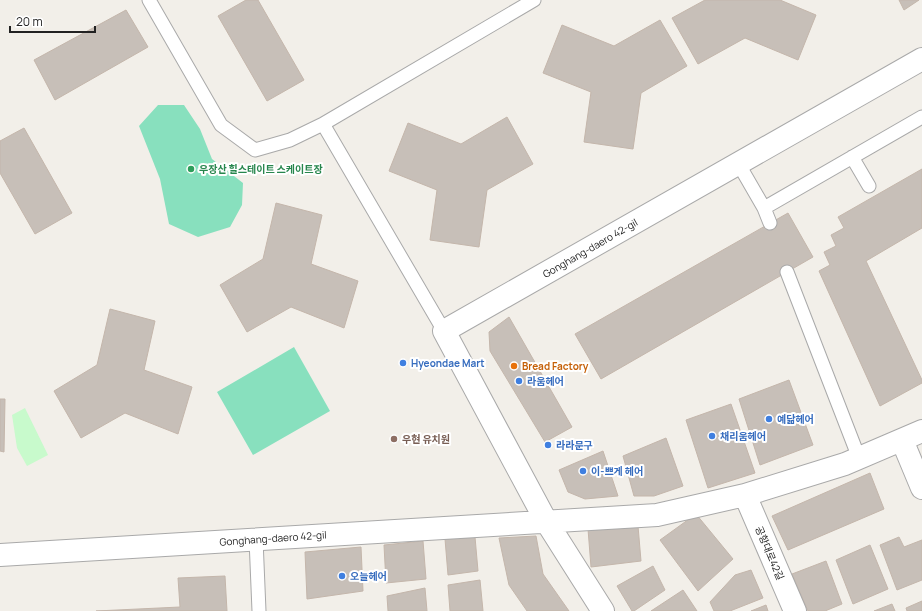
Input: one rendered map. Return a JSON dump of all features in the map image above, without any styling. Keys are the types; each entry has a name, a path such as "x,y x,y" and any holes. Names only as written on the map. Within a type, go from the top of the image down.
{"street":[{"name":"Gonghang-daero 42-gil","path":"444,331 922,59"},
{"path":"444,331 546,521 603,611"},
{"name":"Gonghang-daero 42-gil","path":"0,555 657,514 745,495 845,464 922,431"},
{"path":"902,440 922,488"},
{"name":"공항대로42길","path":"745,495 795,611"}],"lane":[{"path":"149,0 221,125 255,150 290,140 323,124 534,0"},
{"path":"764,208 922,117"},
{"path":"323,124 444,331"},
{"path":"852,157 869,186"},
{"path":"738,163 764,208 770,223"},
{"path":"787,272 860,458"},
{"path":"256,539 259,611"}],"green space":[{"name":"우장산 힐스테이트 스케이트장","path":"158,105 184,105 200,129 212,159 243,183 242,205 230,227 198,237 169,224 160,179 139,126"},
{"path":"294,347 330,411 253,455 217,392"},
{"path":"25,408 48,455 27,466 17,448 12,415"}],"building":[{"path":"246,0 258,0 304,80 267,101 218,16"},
{"path":"705,0 780,0 816,15 798,60 745,38 698,64 672,18"},
{"path":"899,0 919,0 904,10"},
{"path":"126,10 148,47 55,100 34,60"},
{"path":"660,20 687,66 641,93 633,149 584,142 591,92 543,73 562,25 614,46"},
{"path":"507,117 533,164 487,190 479,247 430,240 437,190 389,171 408,123 461,144"},
{"path":"24,128 72,213 35,234 0,173 0,141"},
{"path":"922,169 922,228 866,261 922,380 922,383 880,406 819,271 830,265 824,252 836,246 831,235 844,228 838,217"},
{"path":"276,203 322,215 311,264 358,281 344,328 291,307 247,332 220,285 263,259"},
{"path":"788,213 813,257 601,379 575,334"},
{"path":"110,309 155,321 144,370 192,387 178,434 125,413 81,438 54,391 97,365"},
{"path":"509,317 572,427 545,442 490,351 489,332"},
{"path":"789,380 813,445 760,465 739,399"},
{"path":"0,399 5,399 4,452 0,451"},
{"path":"731,404 755,473 708,488 686,420"},
{"path":"666,438 683,486 654,496 634,496 623,456"},
{"path":"603,451 618,496 585,499 568,492 559,470"},
{"path":"870,473 884,509 788,550 772,516"},
{"path":"696,514 733,559 698,591 660,540"},
{"path":"638,526 641,561 591,567 588,529"},
{"path":"536,536 543,574 569,611 527,611 509,585 499,538"},
{"path":"475,537 478,571 448,575 445,539"},
{"path":"899,537 904,547 922,540 922,580 897,590 880,545"},
{"path":"423,541 426,579 386,583 384,545"},
{"path":"870,545 888,589 853,604 836,560"},
{"path":"361,547 363,591 307,599 305,552"},
{"path":"826,561 842,604 825,611 808,611 792,574"},
{"path":"653,566 665,590 632,611 617,586"},
{"path":"751,570 763,598 730,611 714,611 710,602 735,575"},
{"path":"225,576 227,611 96,611 180,607 178,578"},
{"path":"480,580 483,611 450,611 448,585"},
{"path":"425,588 427,611 388,611 387,596"},
{"path":"683,590 697,611 651,611"},
{"path":"922,601 922,611 907,611 906,608"},
{"path":"892,604 895,611 874,611"},
{"path":"766,605 768,611 751,611"}],"place":[{"name":"우장산 힐스테이트 스케이트장","path":"191,169"},
{"name":"Hyeondae Mart","path":"403,363"},
{"name":"Bread Factory","path":"514,366"},
{"name":"라움헤어","path":"519,381"},
{"name":"예닮헤어","path":"769,419"},
{"name":"채리움헤어","path":"712,436"},
{"name":"우현 유치원","path":"394,439"},
{"name":"라라문구","path":"548,445"},
{"name":"이-쁘게 헤어","path":"583,471"},
{"name":"오늘헤어","path":"342,576"}]}
